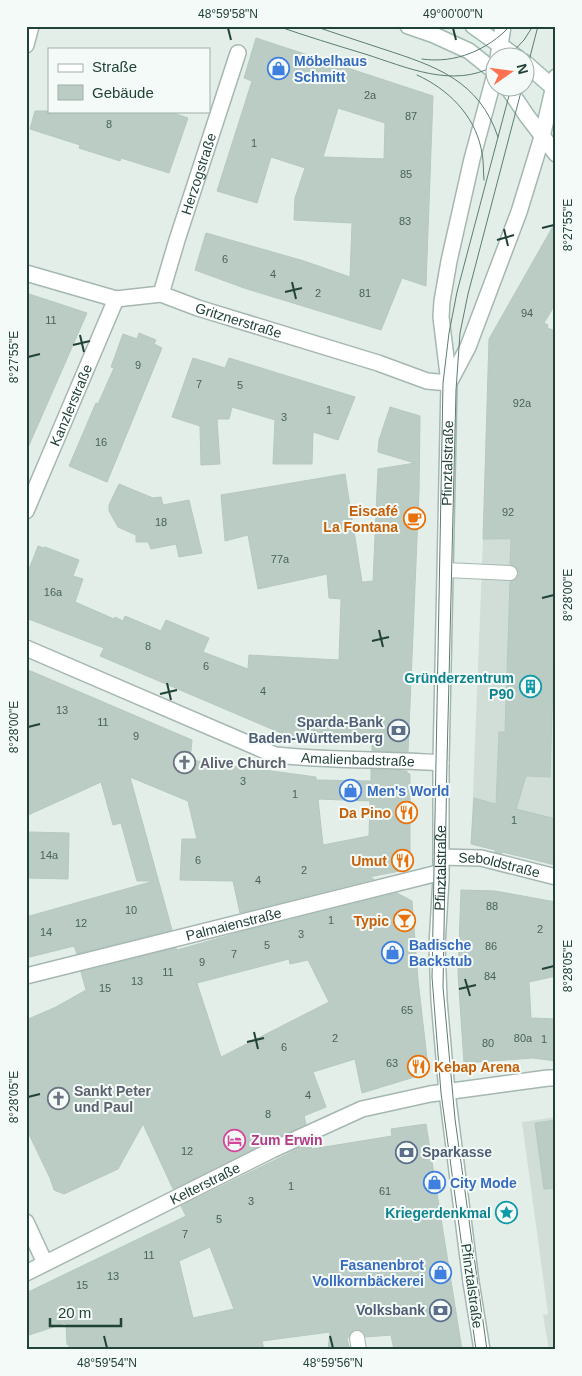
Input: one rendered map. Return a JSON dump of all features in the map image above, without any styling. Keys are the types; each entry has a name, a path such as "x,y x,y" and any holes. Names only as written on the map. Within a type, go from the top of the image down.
{"street":[{"path":"26,45 31,26"},
{"path":"408,26 434,35 469,51 484,63"},
{"path":"473,26 495,48"},
{"path":"500,48 503,26"},
{"name":"Herzogstraße","path":"161,294 238,53"},
{"path":"534,69 555,85"},
{"name":"Pfinztalstraße","path":"449,383 468,347 519,212 555,85"},
{"name":"Pfinztalstraße","path":"482,1350 446,1092 438,1000 437,945 441,874 441,764 449,383 442,331 442,301 472,159 489,98"},
{"path":"515,98 556,154"},
{"name":"Gritznerstraße","path":"26,274 116,299 161,294 198,308 378,363 427,381 449,383"},
{"name":"Kanzlerstraße","path":"26,511 116,299"},
{"name":"Amalienbadstraße","path":"26,648 275,755 310,759 415,761 441,764"},
{"name":"Seboldstraße","path":"441,857 481,858 556,877"},
{"name":"Palmaienstraße","path":"26,976 434,874 441,874"},
{"name":"Kelterstraße","path":"26,1273 272,1150 362,1109 446,1092 556,1078"},
{"path":"26,1222 45,1263"}],"lane":[{"path":"446,570 510,573"}],"shaded area":[{"path":"556,511 556,866 471,844 483,539 545,541"},
{"path":"556,1117 556,1350 549,1350 543,1315 548,1314 522,1122"}],"building":[{"path":"256,38 433,96 426,286 402,278 381,330 244,288 195,270 206,233 304,261 350,277 352,223 294,220 295,198 305,168 271,157 257,203 217,191 252,81 244,78","holes":["338,108 385,123 384,159 323,157"]},
{"path":"35,111 170,112 188,118 169,173 121,158 120,161 79,148 80,145 30,129"},
{"path":"556,221 556,303 544,323 548,325 547,328 556,331 556,588 550,777 526,776 516,809 556,819 556,865 502,852 502,854 495,852 495,850 471,844 474,798 496,804 499,732 505,732 510,582 517,578 519,573 515,566 510,564 511,539 483,539 489,339"},
{"path":"26,293 87,313 26,452"},
{"path":"139,333 156,340 154,344 162,348 107,482 69,466 96,403 98,404 114,368 111,367 123,334 137,339"},
{"path":"193,358 225,368 229,358 355,397 338,440 313,432 312,464 273,464 275,420 232,407 229,419 217,419 220,464 201,465 200,426 172,417"},
{"path":"390,407 420,416 419,492 408,752 372,751 372,744 300,741 100,656 104,648 26,618 26,577 38,546 79,560 73,576 83,579 75,602 114,619 115,617 123,621 125,616 161,631 166,620 209,638 203,652 248,669 249,655 339,660 341,599 329,598 327,574 258,589 248,535 225,541 221,495 345,474 362,582 373,581 378,469 415,463 378,452 379,440"},
{"path":"119,484 153,498 161,497 163,505 189,500 202,553 179,557 176,544 151,549 148,542 136,542 136,535 118,527 109,511 109,505"},
{"path":"26,669 192,740 190,760 316,777 316,780 371,781 371,769 407,771 410,774 410,869 369,877 374,879 240,913 233,881 180,880 182,839 197,839 188,801 130,777 172,930 77,954 74,946 26,958 26,917 154,881 137,881 121,823 113,825 101,782 26,816","holes":["318,799 370,801 369,836 323,845"]},
{"path":"29,832 69,833 68,879 29,878"},
{"path":"461,890 495,891 556,902 556,976 529,982 531,1018 556,1019 556,1061 533,1058 464,1063 458,974"},
{"path":"397,893 412,901 418,980 428,1067 424,1074 362,1093 355,1059 313,1072 326,1107 304,1116 306,1124 173,1189 143,1124 118,1169 64,1194 54,1190 26,1128 26,1020 56,1007 86,990 81,972 176,948 177,950","holes":["289,959 290,964 308,960 329,1002 221,1057 197,983"]},
{"path":"556,1120 556,1188 544,1189 535,1123"},
{"path":"426,1124 462,1350 394,1350 391,1335 366,1337 363,1332 356,1329 351,1332 347,1339 350,1350 328,1350 330,1332 262,1341 264,1350 69,1350 66,1323 26,1336 26,1293 186,1216 181,1206 310,1143 312,1149 392,1136 391,1129","holes":["210,1247 234,1309 193,1318 179,1261"]}],"tram line":[{"path":"277,26 429,74 462,76 484,70"},
{"path":"314,26 402,55 437,69 453,78 479,102 490,118 498,137"},
{"path":"422,59 447,59 470,53 492,42 510,26"},
{"path":"516,48 533,26"},
{"path":"532,48 538,26"},
{"path":"417,75 439,88 458,104 466,114 478,136 483,160 484,180"},
{"path":"476,1350 441,1093 432,977 443,383 449,333 457,292 508,98"},
{"path":"487,1350 455,1119 443,987 456,390 460,333 468,294 519,98"}],"place":[{"name":"Möbelhaus Schmitt","path":"278,69"},
{"name":"Eiscafé La Fontana","path":"414,519"},
{"name":"Gründerzentrum P90","path":"530,686"},
{"name":"Sparda-Bank Baden-Württemberg","path":"399,730"},
{"name":"Alive Church","path":"184,763"},
{"name":"Men's World","path":"351,791"},
{"name":"Da Pino","path":"407,813"},
{"name":"Umut","path":"403,861"},
{"name":"Typic","path":"405,921"},
{"name":"Badische Backstub","path":"393,953"},
{"name":"Kebap Arena","path":"418,1067"},
{"name":"Sankt Peter und Paul","path":"58,1099"},
{"name":"Zum Erwin","path":"235,1140"},
{"name":"Sparkasse","path":"406,1152"},
{"name":"City Mode","path":"434,1183"},
{"name":"Kriegerdenkmal","path":"507,1213"},
{"name":"Fasanenbrot Vollkornbäckerei","path":"440,1273"},
{"name":"Volksbank","path":"441,1310"}]}
